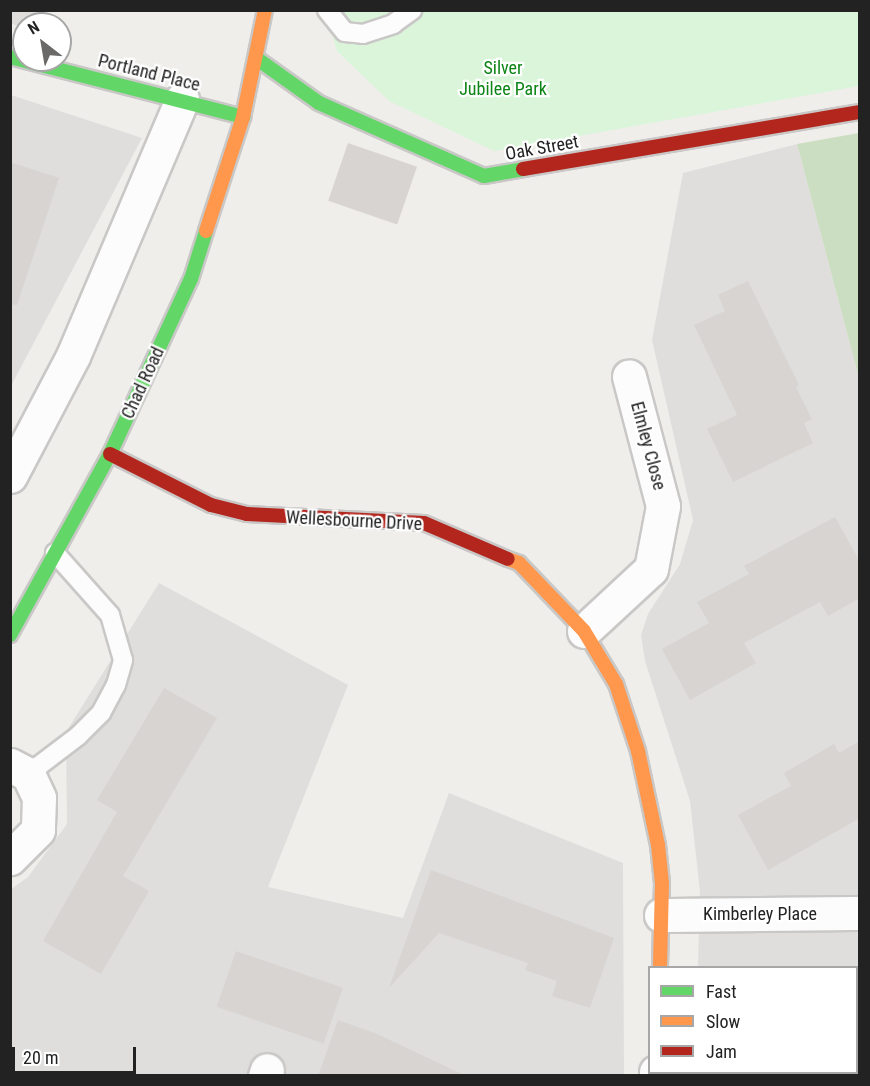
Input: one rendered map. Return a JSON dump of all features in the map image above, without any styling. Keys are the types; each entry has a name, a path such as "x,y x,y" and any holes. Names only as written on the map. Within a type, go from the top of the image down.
{"street":[{"name":"Chad Road","path":"10,634 110,454 191,279 243,117 265,10"},
{"name":"Portland Place","path":"10,57 182,99 243,117"},
{"name":"Oak Street","path":"256,58 319,103 484,176 860,112"},
{"path":"10,476 73,356 182,99"},
{"name":"Elmley Close","path":"584,631 651,568 663,506 629,376"},
{"name":"Wellesbourne Drive","path":"110,454 211,505 247,514 424,523 519,563 584,631 616,684 638,751 658,844 661,915 660,966"},
{"path":"10,858 38,830 39,798 19,769"},
{"name":"Kimberley Place","path":"661,915 860,913"}],"lane":[{"path":"327,10 345,32 363,34 393,24 412,10"},
{"path":"19,769 78,736 101,713 116,685 123,660 110,615 55,554"}],"shaded area":[{"path":"11,10 42,11 12,12 11,23"},
{"path":"11,95 142,138 11,386"},
{"path":"797,144 859,378 859,1075 696,1075 858,1074 858,966 698,966 700,892 690,801 645,661 641,635 648,614 680,564 693,520 652,340 683,173"},
{"path":"159,583 348,685 268,887 403,918 449,793 623,863 624,1075 11,1075 10,890 28,877 67,824 66,732"}],"green space":[{"name":"Silver Jubilee Park","path":"325,11 859,11 859,86 494,151 389,101 337,51"},
{"path":"860,133 859,378 797,144"}],"building":[{"path":"348,143 417,167 397,224 328,201"},
{"path":"10,162 59,178 17,305 10,304"},
{"path":"748,281 799,385 796,387 812,419 804,423 813,443 733,482 707,429 737,415 694,325 725,311 718,295"},
{"path":"835,517 860,562 860,598 828,616 820,602 744,643 756,663 690,700 662,649 709,623 697,602 749,574 744,566"},
{"path":"164,688 217,718 123,876 149,891 101,974 43,941 117,812 97,800"},
{"path":"860,741 860,818 768,870 738,815 791,786 784,773 834,744 839,753"},
{"path":"431,870 614,938 590,1008 552,996 557,981 525,970 528,963 439,933 389,988"},
{"path":"236,951 343,988 324,1044 217,1007"},
{"path":"338,1020 377,1034 466,1076 318,1076"}],"traffic: fast":[{"path":"10,57 243,117"},
{"path":"256,58 319,103 484,176 523,169"},
{"path":"10,635 110,454 191,279 206,231"}],"traffic: slow":[{"path":"206,231 243,117 265,10"},
{"path":"508,559 519,563 584,631 616,684 638,751 658,845 662,884 660,966"}],"traffic: jam":[{"path":"523,169 860,112"},
{"path":"110,454 211,505 247,514 424,523 508,559"}]}
